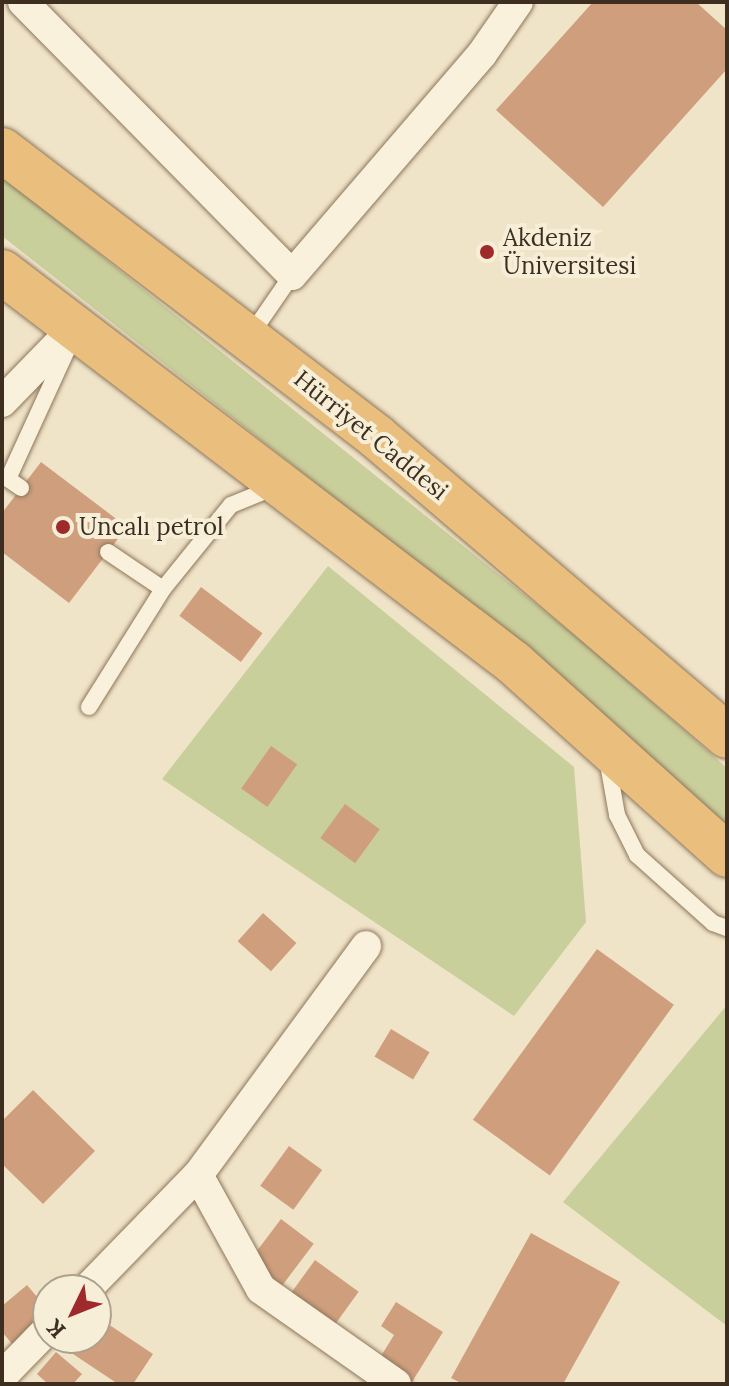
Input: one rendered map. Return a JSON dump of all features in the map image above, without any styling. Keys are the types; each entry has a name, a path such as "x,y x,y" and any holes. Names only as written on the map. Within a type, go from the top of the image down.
{"highway":[{"name":"Hürriyet Caddesi","path":"2,150 249,336 377,437 727,736"},
{"path":"2,272 514,663 727,855"}],"street":[{"path":"23,2 292,275 482,54 518,2"},
{"path":"2,402 76,326"},
{"path":"102,1274 198,1175 366,946"},
{"path":"198,1175 261,1289 396,1384"},
{"path":"2,1369 6,1372 32,1345"}],"lane":[{"path":"249,336 292,275"},
{"path":"10,484 68,353 76,326"},
{"path":"89,707 163,589 231,505 281,484"},
{"path":"108,552 163,589"},
{"path":"605,745 617,815 637,855 713,923 727,928"}],"green space":[{"path":"2,176 583,642 727,768 727,832 477,610 2,236"},
{"path":"328,566 574,767 586,922 514,1016 162,779"},
{"path":"727,1005 727,1326 563,1202"}],"building":[{"path":"593,2 696,2 727,30 727,69 603,207 496,110"},
{"path":"41,462 127,527 69,603 2,552 2,513"},
{"path":"201,587 262,633 241,662 179,616"},
{"path":"271,746 297,764 267,807 241,789"},
{"path":"345,804 380,829 355,863 320,838"},
{"path":"263,913 296,943 271,971 238,941"},
{"path":"597,949 674,1005 550,1176 473,1120"},
{"path":"391,1029 430,1052 413,1080 375,1056"},
{"path":"33,1090 95,1151 43,1204 2,1164 2,1121"},
{"path":"289,1146 322,1170 293,1210 260,1186"},
{"path":"281,1219 314,1244 282,1285 250,1261"},
{"path":"531,1233 620,1282 563,1384 463,1384 451,1378"},
{"path":"315,1260 359,1292 330,1331 286,1300"},
{"path":"27,1285 32,1291 32,1331 14,1346 2,1332 2,1306"},
{"path":"396,1302 443,1332 412,1382 378,1361 394,1335 381,1326"},
{"path":"112,1327 153,1354 133,1384 118,1384 73,1354 112,1354"},
{"path":"54,1354 58,1354 82,1374 73,1384 48,1384 37,1374"}],"place":[{"name":"Akdeniz Üniversitesi","path":"487,252"},
{"name":"Uncalı petrol","path":"63,527"}]}
